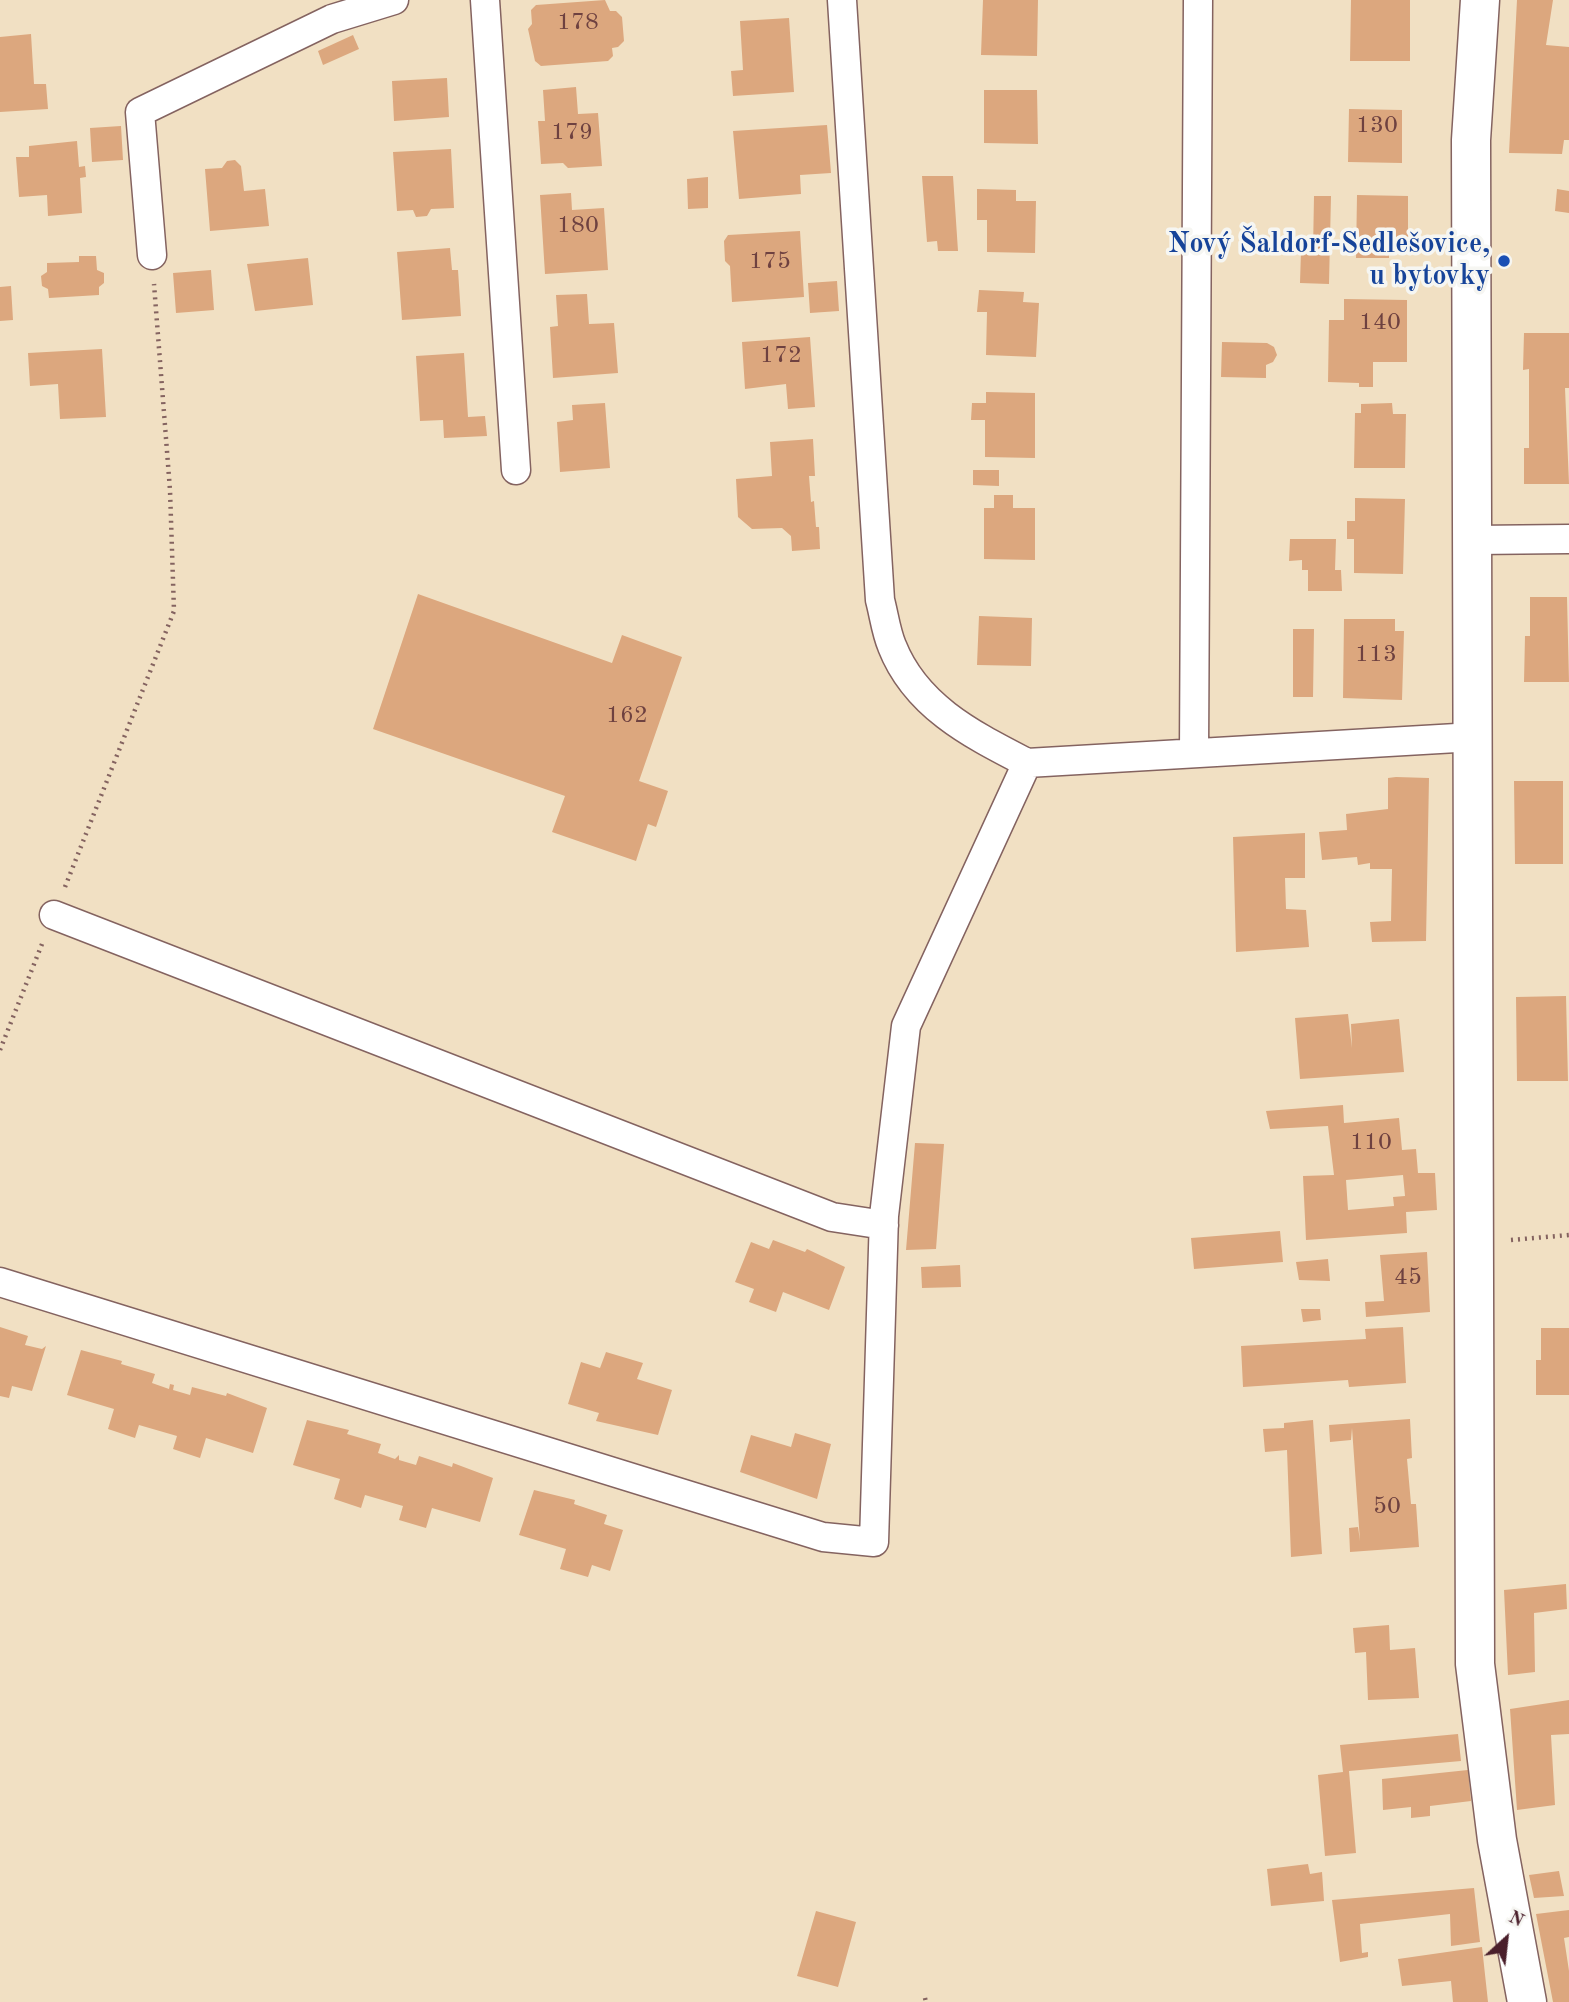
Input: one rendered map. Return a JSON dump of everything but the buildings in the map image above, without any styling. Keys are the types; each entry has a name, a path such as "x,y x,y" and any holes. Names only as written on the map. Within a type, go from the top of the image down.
{"street":[{"path":"152,255 140,112 332,19 394,0"},
{"path":"485,0 516,470"},
{"path":"842,0 880,600 892,647 912,681 933,706 970,733 1027,763 1474,737"},
{"path":"1194,753 1198,0"},
{"path":"1480,0 1471,140 1475,1664 1497,1840 1527,2002"},
{"path":"1474,540 1569,539"},
{"path":"0,1282 823,1538 873,1542 884,1225 906,1026 1027,763"},
{"path":"54,915 832,1217 884,1225"}],"path":[{"path":"0,1051 174,611 170,490 152,255"},
{"path":"1475,1244 1569,1235"}],"place":[{"name":"Nový Šaldorf-Sedlešovice, u bytovky","path":"1504,261"}]}
